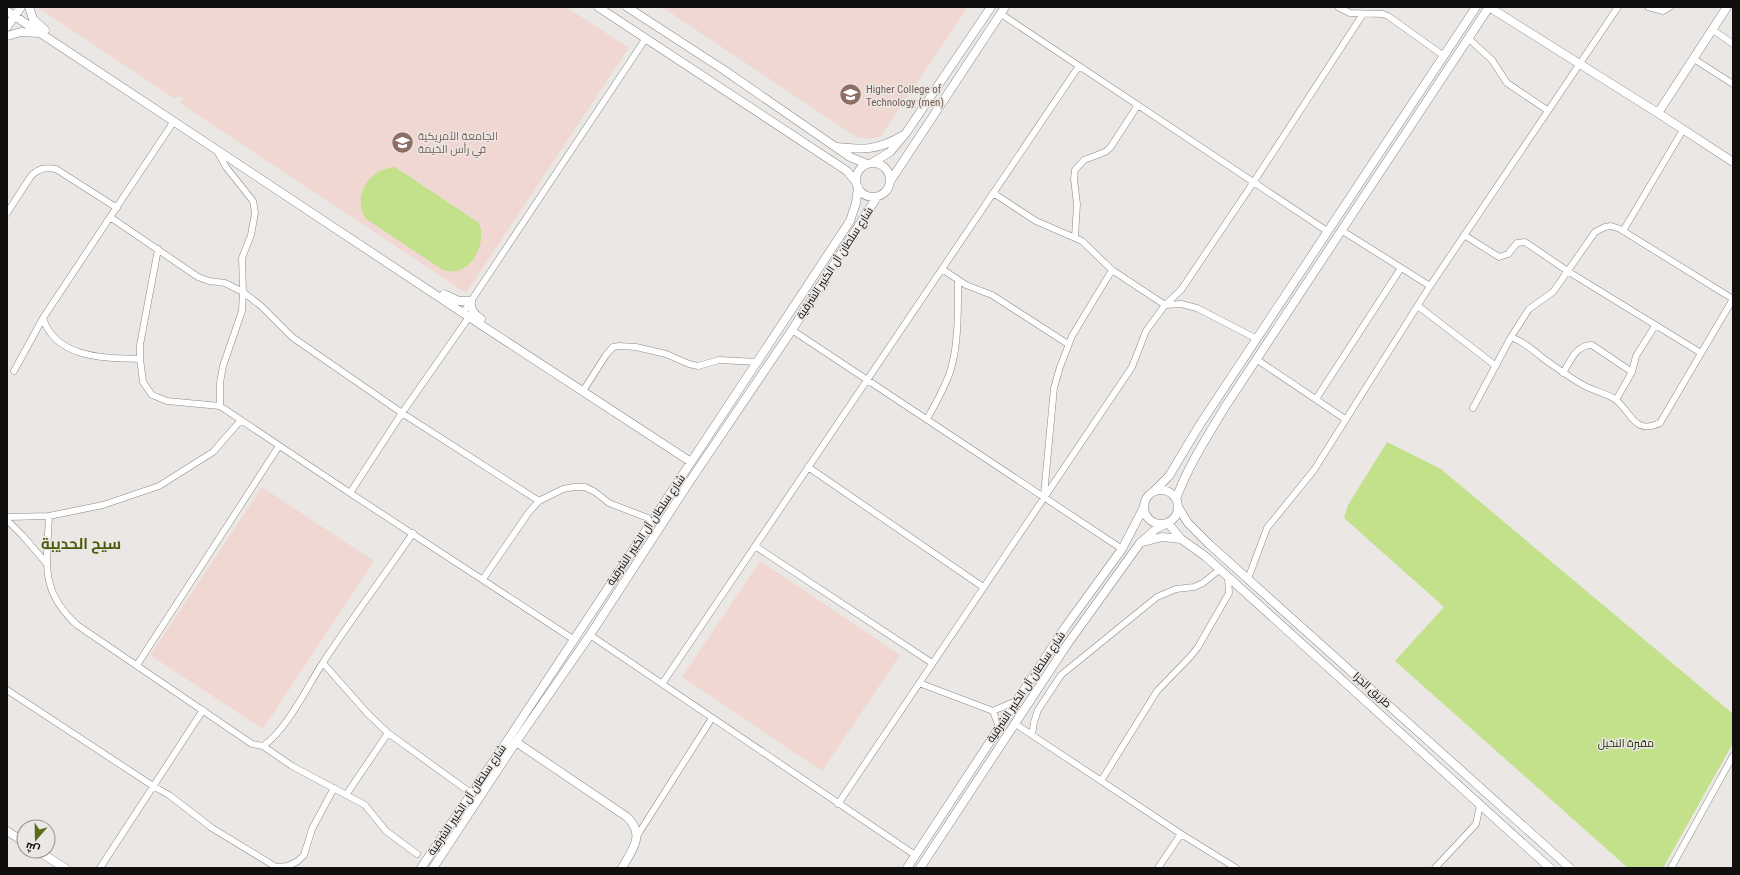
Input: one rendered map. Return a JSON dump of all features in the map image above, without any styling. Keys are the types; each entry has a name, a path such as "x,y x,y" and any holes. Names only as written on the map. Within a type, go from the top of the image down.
{"main road":[{"path":"7,27 21,7"},
{"path":"29,7 30,14 35,22 58,40 68,51"},
{"path":"598,7 847,171 866,196 877,197 887,191 891,180 1003,10"},
{"path":"627,7 724,70 850,157 870,164 878,164 887,170 891,180"},
{"path":"857,185 859,171 890,152 906,133 991,7"},
{"path":"1476,7 1199,426 1169,476 1148,496 1144,507 1146,514 1151,520 1157,523 1168,523 1176,516 1183,480 1193,460 1256,359 1489,7 1733,162"},
{"path":"1658,113 1728,7"},
{"path":"7,11 691,462"},
{"path":"7,36 21,32 42,34"},
{"path":"835,147 860,150 874,148 889,143 906,133"},
{"name":"شارع سلطان آل الكبير الشرقية","path":"421,868 509,738 850,221 856,203 857,185"},
{"name":"شارع سلطان آل الكبير الشرقية","path":"433,868 516,742 590,635 690,481 792,330 877,197"},
{"path":"420,284 434,288 455,300 463,302 472,300 471,307 473,312 497,335"},
{"path":"1154,491 1166,491 1178,503"},
{"name":"طريق الجزا","path":"1178,503 1188,524 1570,868"},
{"name":"شارع سلطان آل الكبير الشرقية","path":"907,868 1066,626 1122,548 1144,507"},
{"name":"شارع سلطان آل الكبير الشرقية","path":"920,868 1066,646 1140,543 1157,528 1168,523"},
{"name":"طريق الجزا","path":"1168,523 1181,539 1219,570 1334,673 1548,868"},
{"path":"1140,543 1162,537 1181,539"},
{"path":"1334,673 1333,667 1335,664 1341,665 1390,706"},
{"path":"516,742 633,822 637,836 635,844 622,868"},
{"path":"7,831 16,837"},
{"path":"51,859 65,868"}],"street":[{"path":"1338,7 1350,13 1383,14 1388,16 1444,56"},
{"path":"1248,579 1267,528 1314,470 1430,286 1547,110 1618,7"},
{"path":"1648,7 1663,11 1670,7"},
{"path":"1003,10 1079,66 1327,231"},
{"path":"838,804 1132,367 1146,331 1165,305 1180,290 1253,183 1363,14"},
{"path":"1713,30 1733,44"},
{"path":"350,493 466,315 472,300 646,38"},
{"path":"1468,38 1492,60 1507,83 1547,110"},
{"path":"1694,59 1733,84"},
{"path":"662,684 1079,66"},
{"path":"1075,237 1077,204 1074,179 1075,170 1084,160 1105,152 1110,148 1138,105"},
{"path":"14,370 43,318 174,121"},
{"path":"1623,231 1683,130"},
{"path":"215,147 226,167 252,201 255,213 251,235 242,258 244,292 242,311 223,366 220,383 220,406"},
{"path":"7,213 31,176 36,171 50,168 56,169 116,208"},
{"path":"993,193 1036,221 1049,228 1075,237 1089,246 1112,270 1165,305 1181,304 1197,308 1257,339"},
{"path":"110,217 198,278 225,283 244,292 261,306 292,337 402,413 539,501"},
{"path":"1473,408 1511,337 1529,309 1553,292 1591,237 1600,229 1611,226 1623,231 1733,299 1660,423 1651,427 1641,426 1630,418 1616,400 1585,386 1563,372 1525,343 1511,337"},
{"path":"1341,230 1430,286"},
{"path":"1464,235 1499,257 1508,254 1517,243 1525,242 1568,272 1701,353"},
{"path":"158,249 140,345 143,382 152,395 167,401 220,406 573,639"},
{"path":"942,268 966,285 992,295 1068,344"},
{"path":"1316,399 1401,268"},
{"path":"1044,497 1054,388 1060,367 1068,344 1077,326 1112,270"},
{"path":"927,419 945,385 952,361 957,325 958,280"},
{"path":"1418,306 1496,366"},
{"path":"43,318 46,328 54,337 64,346 75,351 89,356 140,359"},
{"path":"1616,400 1632,372 1636,356 1655,326"},
{"path":"792,330 1122,548"},
{"path":"1563,372 1577,349 1585,345 1592,345 1632,372"},
{"path":"583,391 606,355 613,347 619,346 666,354 694,365 702,366 719,360 758,362"},
{"path":"1256,359 1345,419"},
{"path":"7,519 48,516 103,505 159,486 213,452 241,420"},
{"path":"137,665 279,446"},
{"path":"808,467 983,587"},
{"path":"483,579 529,512 539,501 563,489 574,486 585,488 595,492 609,503 653,520"},
{"path":"48,516 47,577 50,590 56,602 77,626 137,665 252,744 263,746 292,766 365,805 386,831 417,854"},
{"path":"7,519 32,545 47,564"},
{"path":"263,746 273,739 282,728 323,663 413,533"},
{"path":"755,546 932,663"},
{"path":"1032,735 1038,710 1061,674 1157,597 1176,589 1194,587 1203,583 1219,570"},
{"path":"1101,781 1162,684 1190,657 1229,593 1228,578"},
{"path":"1229,593 1242,591"},
{"path":"590,635 915,855"},
{"path":"323,663 368,714 388,733 471,793"},
{"path":"919,683 993,711 1017,700"},
{"path":"7,690 169,795 212,828 276,866 288,866 298,861 304,854 312,829 334,788"},
{"path":"100,868 203,710"},
{"path":"993,711 999,727"},
{"path":"637,836 712,718"},
{"path":"1014,723 1181,834 1236,868"},
{"path":"346,795 388,733"},
{"path":"1671,868 1733,756"},
{"path":"1435,868 1476,824 1480,805"},
{"path":"1158,868 1181,834"}],"shaded area":[{"name":"الجامعة الأمريكية في رأس الخيمة","path":"37,7 566,7 629,48 466,293 180,103 183,99 178,96 175,99"},
{"name":"Higher College of Technology (men)","path":"662,7 968,7 880,137 868,139 856,137"},
{"path":"262,487 374,561 263,729 150,655"},
{"path":"760,561 900,655 822,771 682,677"}],"green space":[{"path":"395,167 479,223 481,241 478,250 474,258 461,270 443,270 365,218 361,200 362,192 366,184 378,172"},
{"name":"مقبرة النخيل","path":"1387,442 1441,469 1733,714 1733,743 1663,868 1628,868 1395,661 1444,607 1344,518 1348,505"}],"place":[{"name":"Higher College of Technology (men)","path":"851,95"},
{"name":"الجامعة الأمريكية في رأس الخيمة","path":"402,142"}],"district":[{"name":"سيح الحديبة","path":"81,544"}]}
